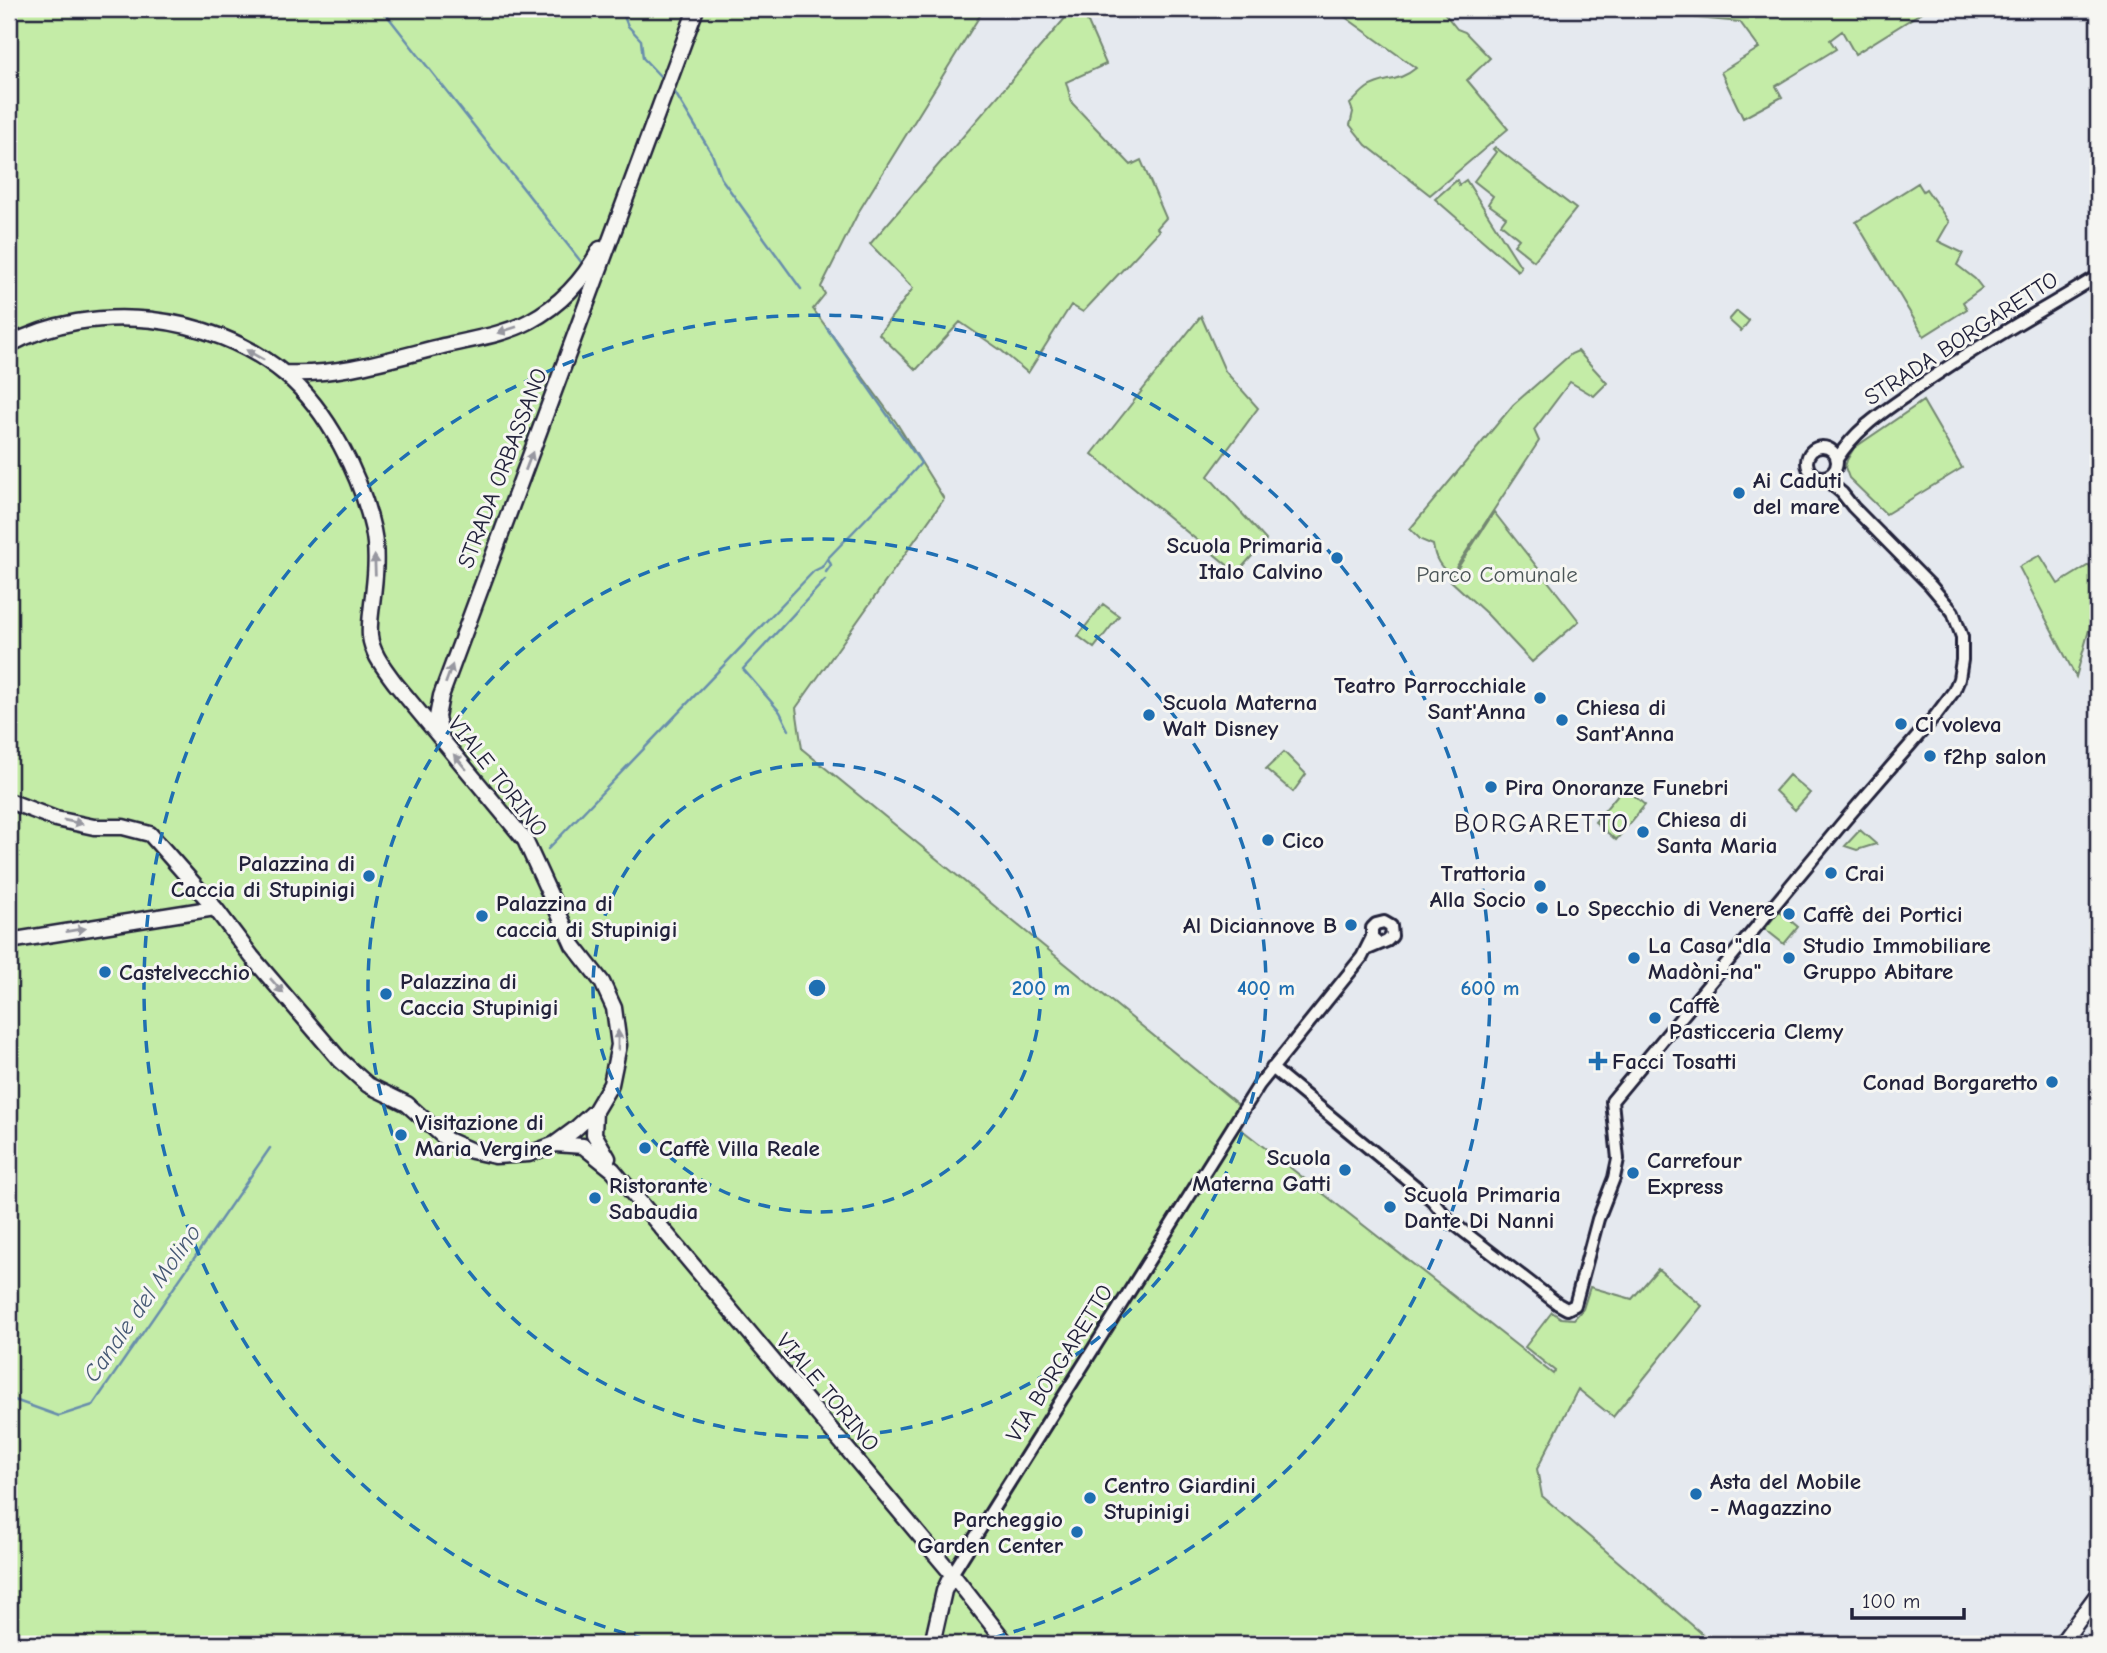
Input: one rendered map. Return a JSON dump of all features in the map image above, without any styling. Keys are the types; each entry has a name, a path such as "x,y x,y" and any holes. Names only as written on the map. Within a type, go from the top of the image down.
{"main road":[{"name":"STRADA ORBASSANO","path":"442,740 437,717 441,696 586,307 598,263 620,214 696,9"},
{"name":"STRADA ORBASSANO","path":"285,373 315,374 410,354 522,325 546,312 598,263"},
{"path":"546,312 577,295 583,298 586,307"},
{"name":"VIALE TORINO","path":"9,345 41,330 77,321 131,317 163,321 230,341 257,355 285,373 311,401 345,453 362,493 373,532 376,573 370,637 376,656 525,840 573,945 602,982 614,1008 618,1028 617,1065 611,1084 595,1111 555,1144 529,1154 495,1156 447,1140 407,1104 368,1085 340,1060 215,908 150,834 123,827 94,827 55,819 9,801"},
{"path":"9,941 215,908"},
{"path":"595,1111 594,1134 613,1170"},
{"path":"555,1144 583,1146 613,1170"},
{"name":"VIALE TORINO","path":"613,1170 952,1574 1007,1644"},
{"path":"932,1644 944,1591 952,1574"},
{"path":"2061,1644 2098,1594"}],"street":[{"name":"STRADA BORGARETTO","path":"1829,449 1850,439 1923,382 2098,276"},
{"name":"STRADA BORGARETTO","path":"1836,464 1850,439"},
{"path":"1272,1068 1432,1200 1449,1220 1561,1307 1570,1309 1575,1305 1598,1219 1614,1178 1618,1159 1612,1101 1845,820 1936,715 1954,691 1959,679 1962,637 1953,612 1931,586 1853,508 1842,493 1823,477 1812,472 1808,458 1818,448 1829,449 1836,464 1842,493"},
{"path":"1823,477 1831,475 1836,464"},
{"name":"VIA BORGARETTO","path":"952,1574 1272,1068 1376,940"}],"green space":[{"path":"9,9 984,9 859,211 821,287 825,294 813,309 896,422 944,499 796,708 802,749 1241,1107 1232,1122 1553,1374 1555,1371 1525,1347 1552,1312 1561,1318 1574,1319 1583,1309 1590,1287 1632,1299 1658,1269 1702,1306 1613,1417 1578,1389 1537,1469 1542,1496 1714,1644 9,1644"},
{"path":"1073,9 1082,9 1106,64 1066,82 1072,103 1131,165 1141,160 1166,218 1157,228 1159,231 1083,312 1071,305 1028,373 960,322 916,370 879,334 913,288 870,244"},
{"path":"1334,9 1441,9 1457,29 1465,32 1490,58 1467,80 1508,129 1430,195 1366,145 1350,125 1353,112 1350,104 1365,90 1380,82 1403,76 1416,68"},
{"path":"1702,9 1927,9 1855,54 1842,31 1830,40 1836,49 1776,86 1782,97 1743,118 1721,72 1759,48 1740,22 1696,18"},
{"path":"1495,147 1576,209 1534,261 1514,245 1519,239 1501,224 1506,217 1488,204 1493,196 1474,181 1496,152 1493,149"},
{"path":"1457,180 1459,185 1466,180 1521,267 1518,271 1435,199"},
{"path":"1918,183 1923,191 1926,189 1949,222 1938,241 1963,253 1957,265 1982,288 1963,302 1967,309 1924,336 1856,222"},
{"path":"1737,311 1749,321 1741,331 1729,320"},
{"path":"1201,316 1225,371 1258,408 1208,476 1266,540 1237,573 1092,454"},
{"path":"1578,351 1607,383 1594,396 1570,382 1534,430 1539,441 1451,575 1439,562 1433,545 1421,540 1410,529 1513,405 1571,354"},
{"path":"1923,401 1962,468 1886,514 1849,478 1845,467 1847,460 1854,448"},
{"name":"Parco Comunale","path":"1494,512 1579,621 1532,662 1487,614 1450,580"},
{"path":"2040,555 2058,584 2089,565 2098,580 2098,597 2076,677 2019,567"},
{"path":"1103,604 1119,616 1094,648 1078,636"},
{"path":"1284,752 1306,774 1293,792 1266,769"},
{"path":"1789,775 1810,793 1795,810 1775,791"},
{"path":"1624,787 1645,805 1616,840 1595,822"},
{"path":"1860,830 1876,844 1857,850 1845,846"},
{"path":"1779,911 1798,927 1784,944 1765,929"}],"waterway":[{"path":"382,9 582,263 582,268"},
{"path":"621,9 628,26 641,40 643,58 660,76"},
{"path":"674,91 712,154 721,178 801,289"},
{"path":"548,849 921,463 826,327"},
{"path":"826,572 831,565 828,558"},
{"path":"789,730 780,712 743,669 825,580"},
{"name":"Canale del Molino","path":"9,1398 59,1416 93,1405 270,1148"}],"place":[{"name":"Ai Caduti del mare","path":"1739,493"},
{"name":"Scuola Primaria Italo Calvino","path":"1337,558"},
{"name":"Teatro Parrocchiale Sant'Anna","path":"1540,698"},
{"name":"Scuola Materna Walt Disney","path":"1149,715"},
{"name":"Chiesa di Sant'Anna","path":"1562,720"},
{"name":"Ci voleva","path":"1901,724"},
{"name":"f2hp salon","path":"1930,756"},
{"name":"Pira Onoranze Funebri","path":"1491,787"},
{"name":"Chiesa di Santa Maria","path":"1643,832"},
{"name":"Cico","path":"1268,840"},
{"name":"Crai","path":"1831,873"},
{"name":"Palazzina di Caccia di Stupinigi","path":"369,876"},
{"name":"Trattoria Alla Socio","path":"1540,886"},
{"name":"Lo Specchio di Venere","path":"1542,908"},
{"name":"Caffè dei Portici","path":"1789,914"},
{"name":"Palazzina di caccia di Stupinigi","path":"482,916"},
{"name":"Al Diciannove B","path":"1351,925"},
{"name":"La Casa \"dla Madòni-na\"","path":"1634,958"},
{"name":"Studio Immobiliare Gruppo Abitare","path":"1789,958"},
{"name":"Castelvecchio","path":"105,972"},
{"name":"Palazzina di Caccia Stupinigi","path":"386,994"},
{"name":"Caffè Pasticceria Clemy","path":"1655,1018"},
{"name":"Facci Tosatti","path":"1598,1061"},
{"name":"Conad Borgaretto","path":"2052,1082"},
{"name":"Visitazione di Maria Vergine","path":"401,1135"},
{"name":"Caffè Villa Reale","path":"645,1148"},
{"name":"Scuola Materna Gatti","path":"1345,1170"},
{"name":"Carrefour Express","path":"1633,1173"},
{"name":"Ristorante Sabaudia","path":"595,1198"},
{"name":"Scuola Primaria Dante Di Nanni","path":"1390,1207"},
{"name":"Asta del Mobile - Magazzino","path":"1696,1494"},
{"name":"Centro Giardini Stupinigi","path":"1090,1498"},
{"name":"Parcheggio Garden Center","path":"1077,1532"}],"district":[{"name":"BORGARETTO","path":"1542,823"}]}
